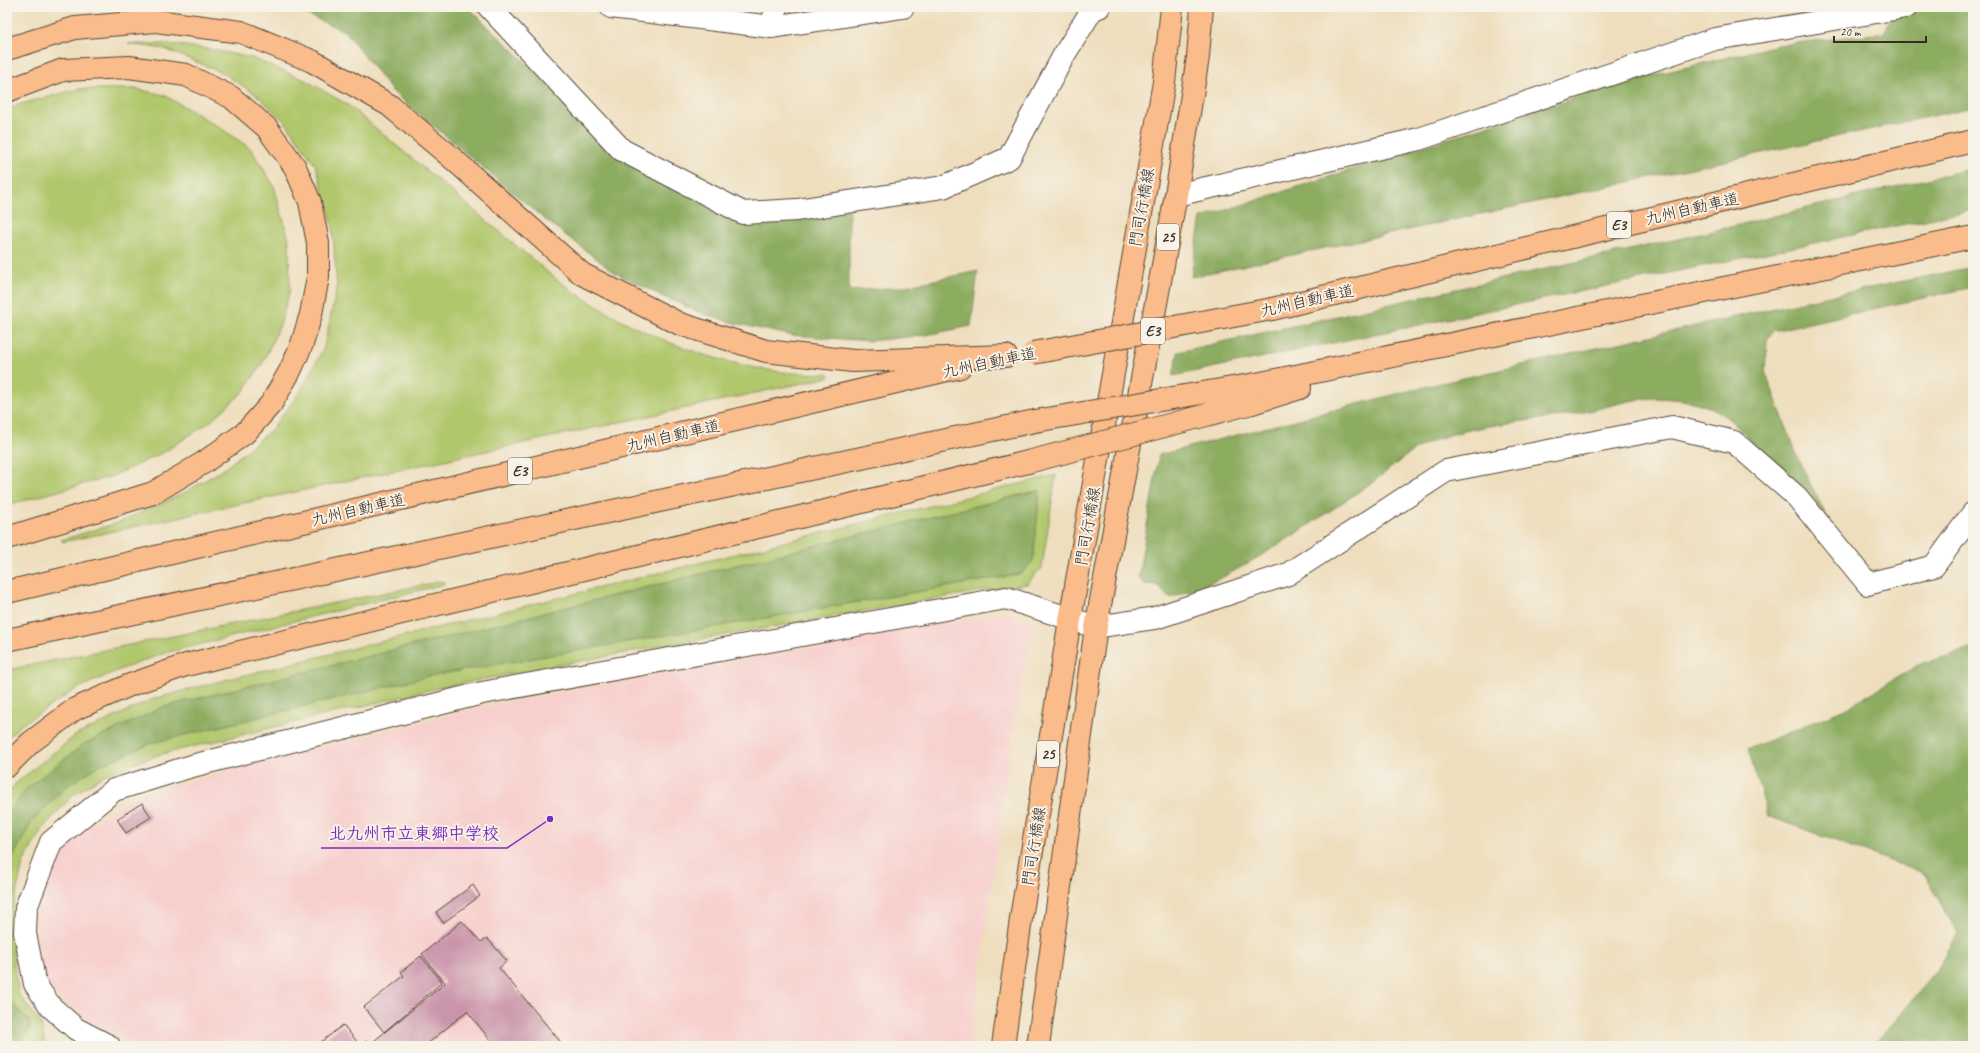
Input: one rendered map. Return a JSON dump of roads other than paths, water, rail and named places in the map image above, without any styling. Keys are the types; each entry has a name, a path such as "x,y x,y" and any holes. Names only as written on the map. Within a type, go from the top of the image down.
{"main road":[{"name":"門司行橋線","path":"1003,1046 1022,912 1070,620 1164,82 1172,7"},
{"name":"門司行橋線","path":"1038,1046 1096,627 1176,195 1198,57 1202,7"},
{"path":"7,49 74,28 156,21 242,32 312,61 389,105 451,157 582,274 680,324 766,351 853,361 1006,356"},
{"path":"7,91 63,70 129,68 186,75 231,98 267,128 295,167 310,202 318,243 318,277 311,314 302,344 290,371 271,404 245,433 203,463 152,494 7,538"},
{"name":"九州自動車道","path":"7,592 1006,356 1033,353 1272,309 1973,141"},
{"path":"7,766 30,743 75,709 130,685 186,665 1028,462 1254,394 1404,354 1973,237"},
{"path":"7,640 1035,421 1254,394"}],"street":[{"path":"489,7 622,150 743,213 797,210 943,187 1010,158 1064,56 1092,10 1099,7"},
{"path":"611,7 774,17 903,7"},
{"path":"1176,195 1419,139 1715,38 1906,7"},
{"path":"109,1046 76,1029 51,1007 35,984 25,933 26,908 51,842 114,790 192,766 482,692 1006,598 1070,620 1096,627 1155,618 1288,574 1446,471 1672,427 1734,442 1797,497 1868,584 1934,566 1973,513"}],"place":[{"name":"北九州市立東郷中学校","path":"550,819"}]}
